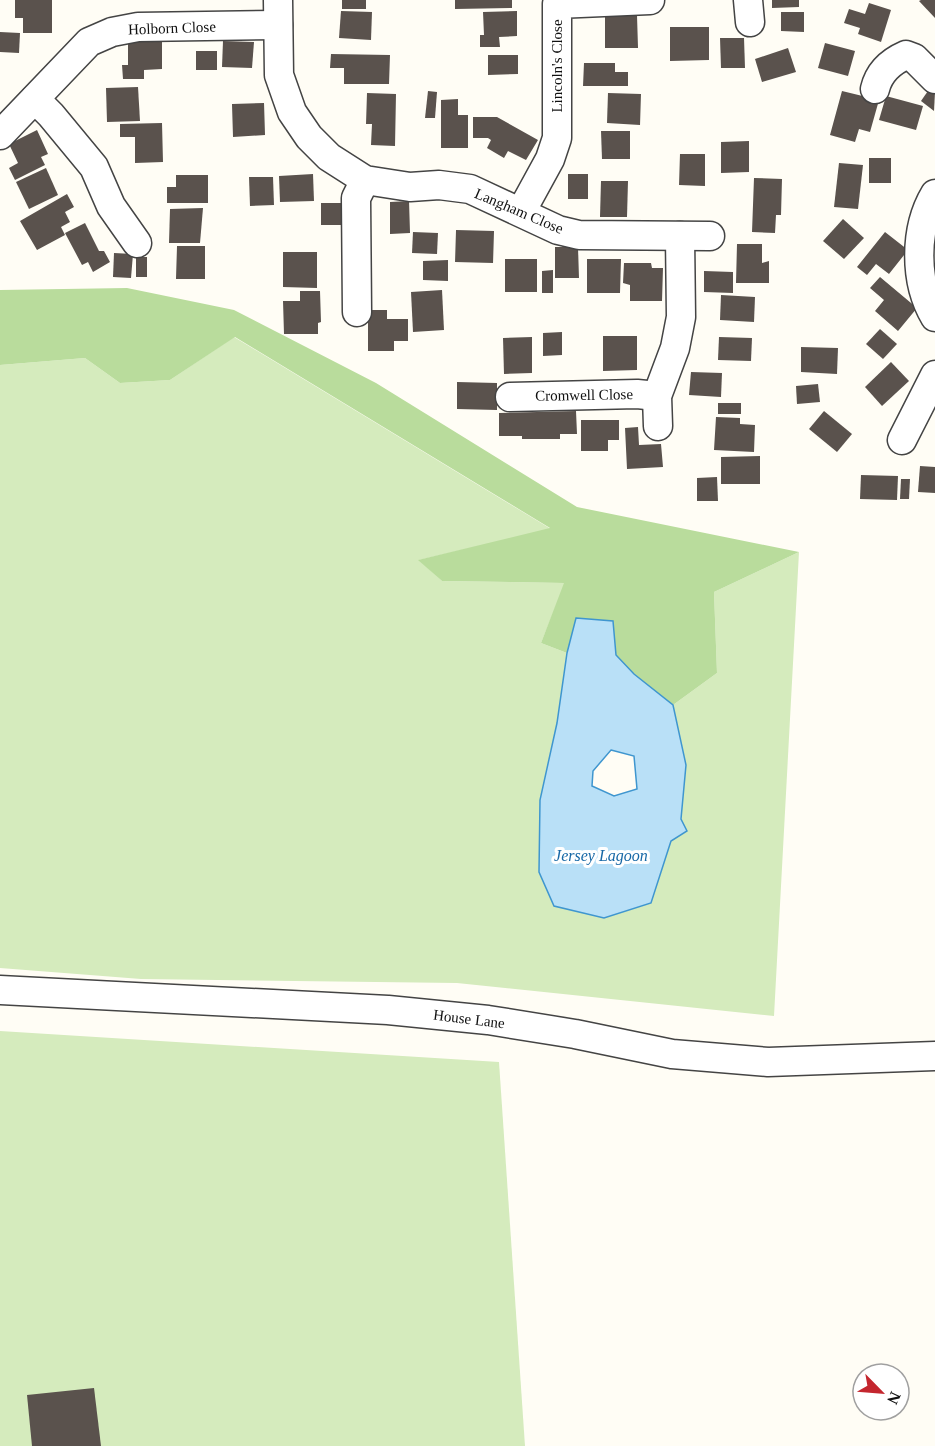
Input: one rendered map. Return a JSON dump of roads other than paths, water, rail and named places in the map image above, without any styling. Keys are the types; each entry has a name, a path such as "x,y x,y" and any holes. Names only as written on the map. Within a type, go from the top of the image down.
{"street":[{"name":"Lincoln's Close","path":"521,212 550,159 557,138 557,4 650,0"},
{"name":"Langham Close","path":"278,12 279,75 292,112 309,136 329,157 365,180 410,187 440,185 470,189 558,230 579,235 710,236"},
{"name":"Holborn Close","path":"0,135 89,42 112,32 138,27 278,12"},
{"path":"875,89 882,71 898,58 906,55 914,58 935,79"},
{"path":"35,99 94,167 111,206 137,243"},
{"path":"357,312 356,198 365,180"},
{"path":"935,194 921,230 919,263 924,291 935,317"},
{"path":"658,426 657,396 675,348 681,317 680,236"},
{"path":"902,440 935,375"},
{"name":"Cromwell Close","path":"510,397 637,394 657,396"},
{"name":"House Lane","path":"0,990 388,1010 488,1020 575,1034 672,1054 768,1062 935,1056"}],"water":[{"name":"Jersey Lagoon","path":"576,618 613,621 616,655 634,674 673,705 686,765 681,819 687,831 671,841 651,903 604,918 554,906 539,872 540,800 557,723 567,653","holes":["611,750 634,756 637,789 614,796 592,786 593,771"]}]}
